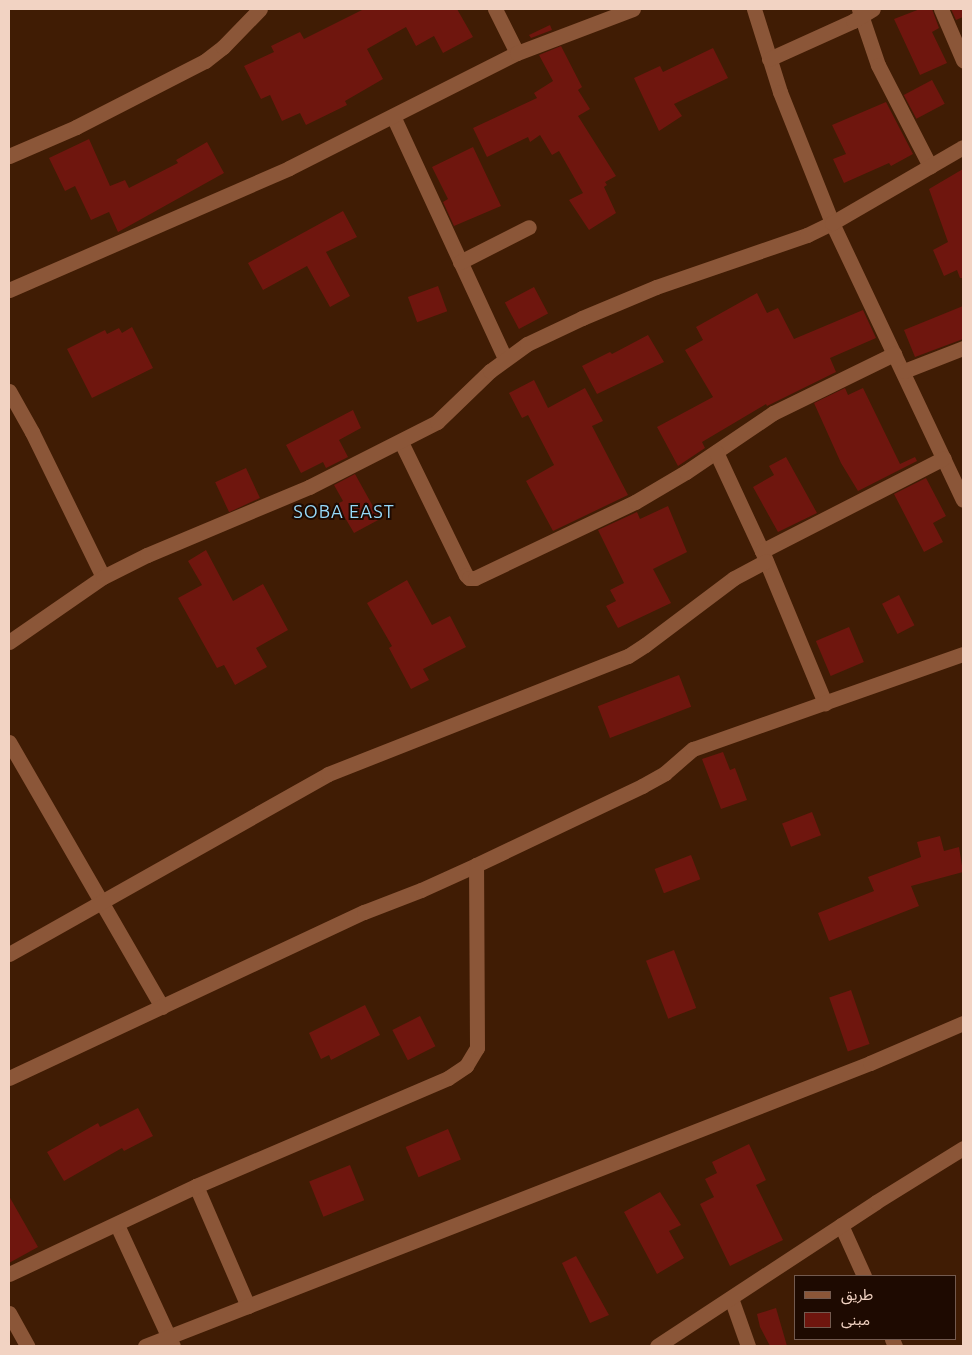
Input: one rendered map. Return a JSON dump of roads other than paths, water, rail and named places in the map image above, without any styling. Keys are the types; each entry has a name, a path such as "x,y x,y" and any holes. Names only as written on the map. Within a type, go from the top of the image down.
{"street":[{"path":"9,156 76,127 205,61 224,47 260,9"},
{"path":"495,9 517,52"},
{"path":"9,290 230,195 393,116 517,52 633,9"},
{"path":"754,9 769,59 832,224 904,372 963,500"},
{"path":"941,9 963,60"},
{"path":"769,59 864,11 878,65 930,166"},
{"path":"393,116 505,358"},
{"path":"9,642 103,577 155,552 309,487 401,442 437,422 505,358 527,344 615,303 832,224 963,146"},
{"path":"460,262 529,227"},
{"path":"904,372 963,348"},
{"path":"401,442 469,578 475,578 636,502 716,452 773,413 894,354"},
{"path":"10,397 36,440 103,577"},
{"path":"716,452 764,556 825,703"},
{"path":"9,954 328,774 628,656 764,556 944,458"},
{"path":"9,1078 364,912 476,866 642,786 665,773 693,749 963,654"},
{"path":"9,742 162,1007"},
{"path":"9,1274 117,1225 196,1186 448,1078 466,1066 477,1048 476,866"},
{"path":"145,1346 171,1342 248,1306 870,1064 963,1023"},
{"path":"657,1346 963,1148"},
{"path":"196,1186 248,1306"},
{"path":"117,1225 171,1342"},
{"path":"842,1225 864,1275"},
{"path":"731,1298 748,1346"},
{"path":"9,1313 27,1346"}],"district":[{"name":"SOBA EAST","path":"344,511"}]}
